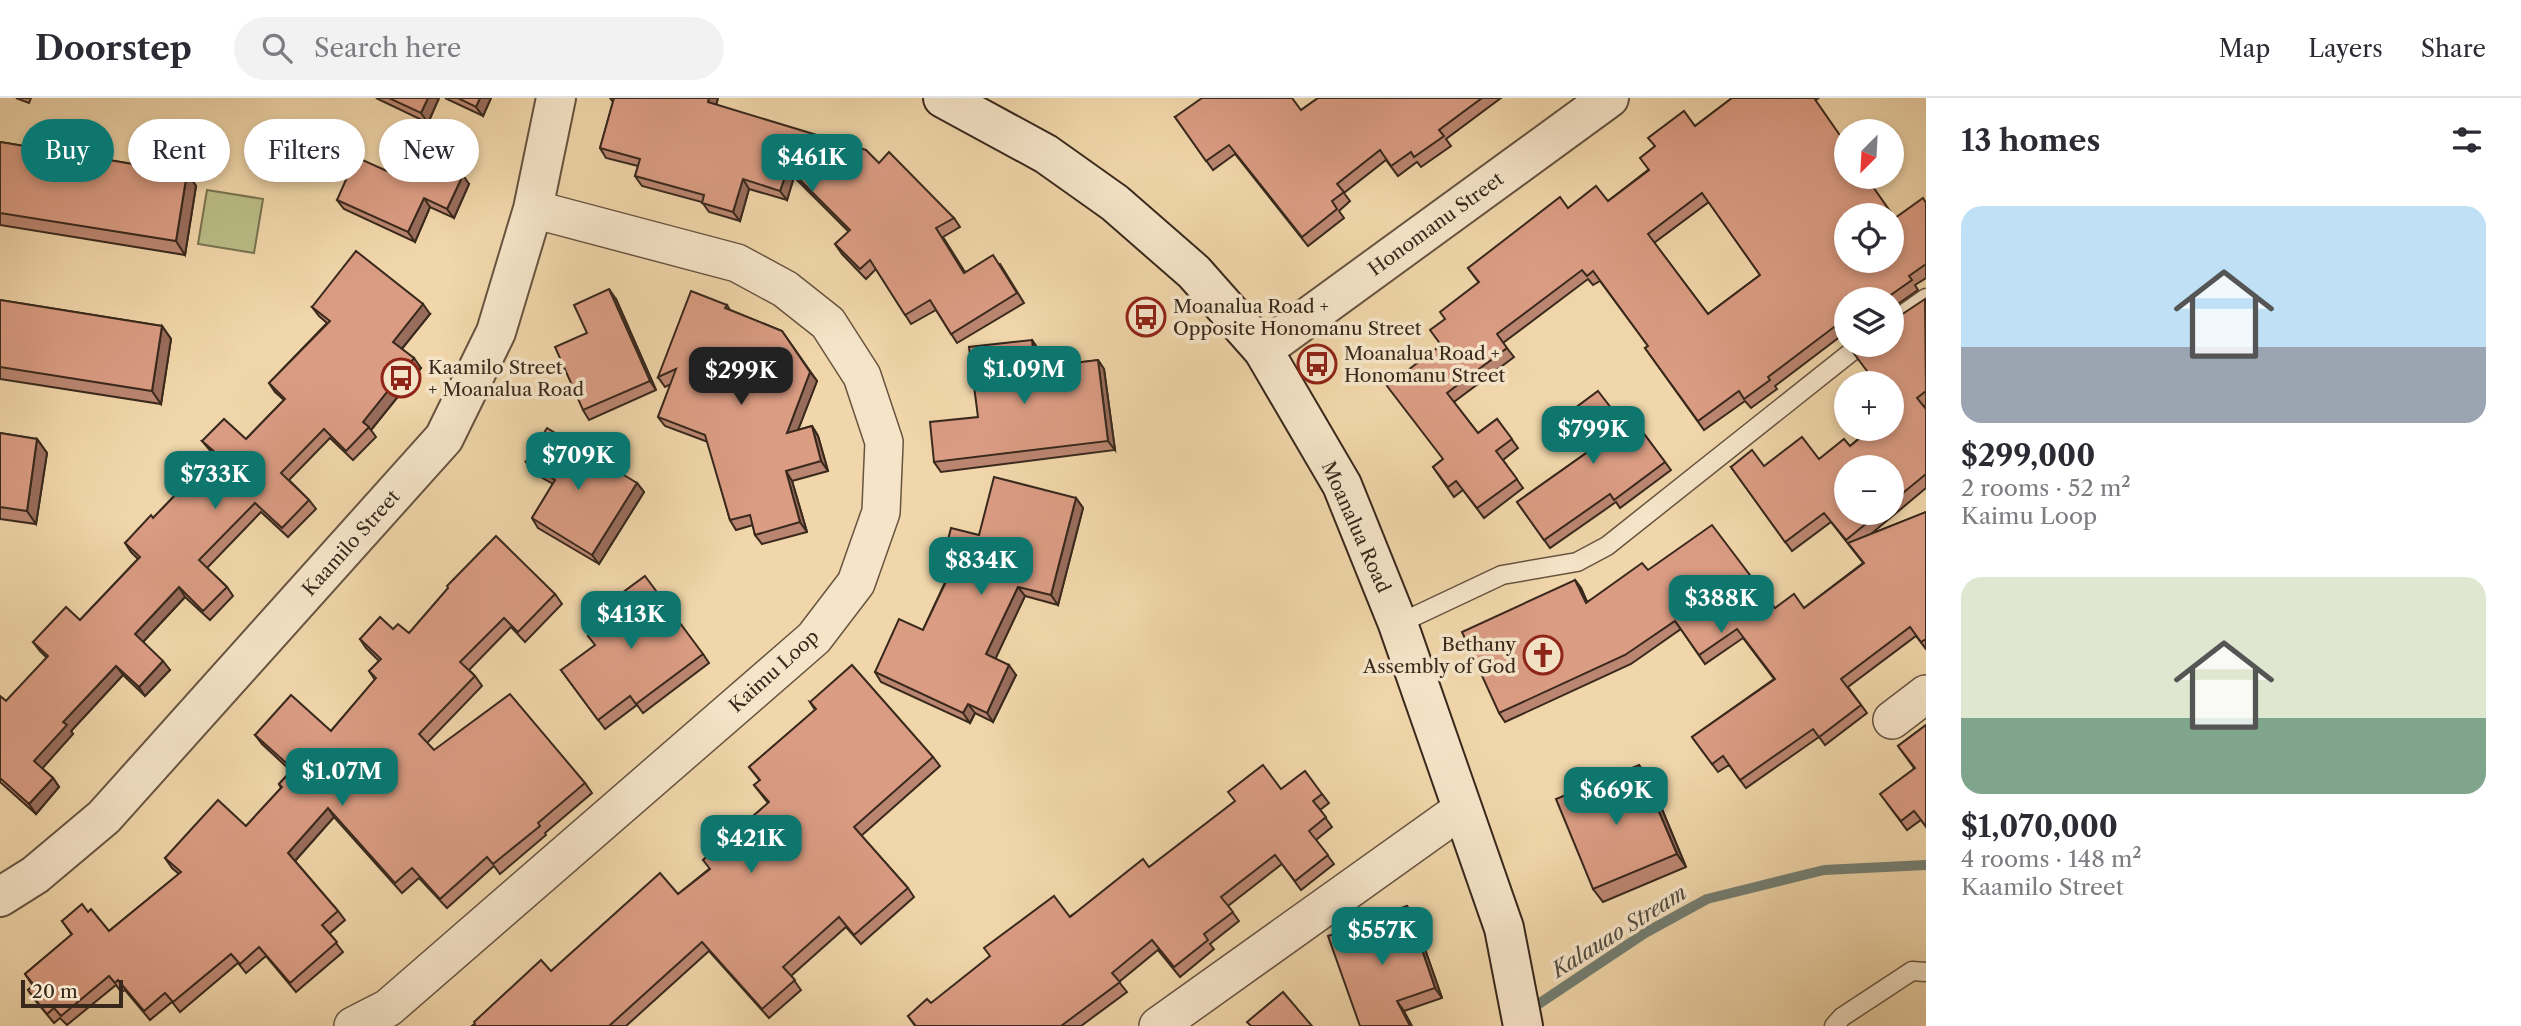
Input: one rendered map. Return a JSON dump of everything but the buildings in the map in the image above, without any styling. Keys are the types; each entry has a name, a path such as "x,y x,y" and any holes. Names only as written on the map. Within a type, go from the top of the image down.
{"street":[{"name":"Kaamilo Street","path":"0,897 35,875 104,817 444,438 496,332 533,209 556,98"},
{"name":"Honomanu Street","path":"1263,350 1609,98"},
{"name":"Moanalua Road","path":"968,103 1115,203 1194,272 1263,350 1342,485 1398,624 1504,928 1523,1026"},
{"name":"Kaimu Loop","path":"353,1026 388,1008 814,638 856,583 881,512 884,442 862,376 828,323 785,289 737,263 533,209"},
{"path":"1892,720 1926,694"},
{"path":"1158,1026 1462,809"}],"lane":[{"path":"1904,313 1926,298"},
{"path":"1398,624 1502,575 1577,562 1607,546 1845,357"},
{"path":"1843,1023 1912,971 1926,972"}],"green space":[{"path":"207,190 263,199 254,253 198,244"}],"waterway":[{"name":"Kalauao Stream","path":"1528,1011 1645,933 1707,899 1824,870 1926,865"}],"place":[{"name":"Moanalua Road + Opposite Honomanu Street","path":"1146,317"},
{"name":"Moanalua Road + Honomanu Street","path":"1317,364"},
{"name":"Kaamilo Street + Moanalua Road","path":"401,378"},
{"name":"Bethany Assembly of God","path":"1543,655"}]}
